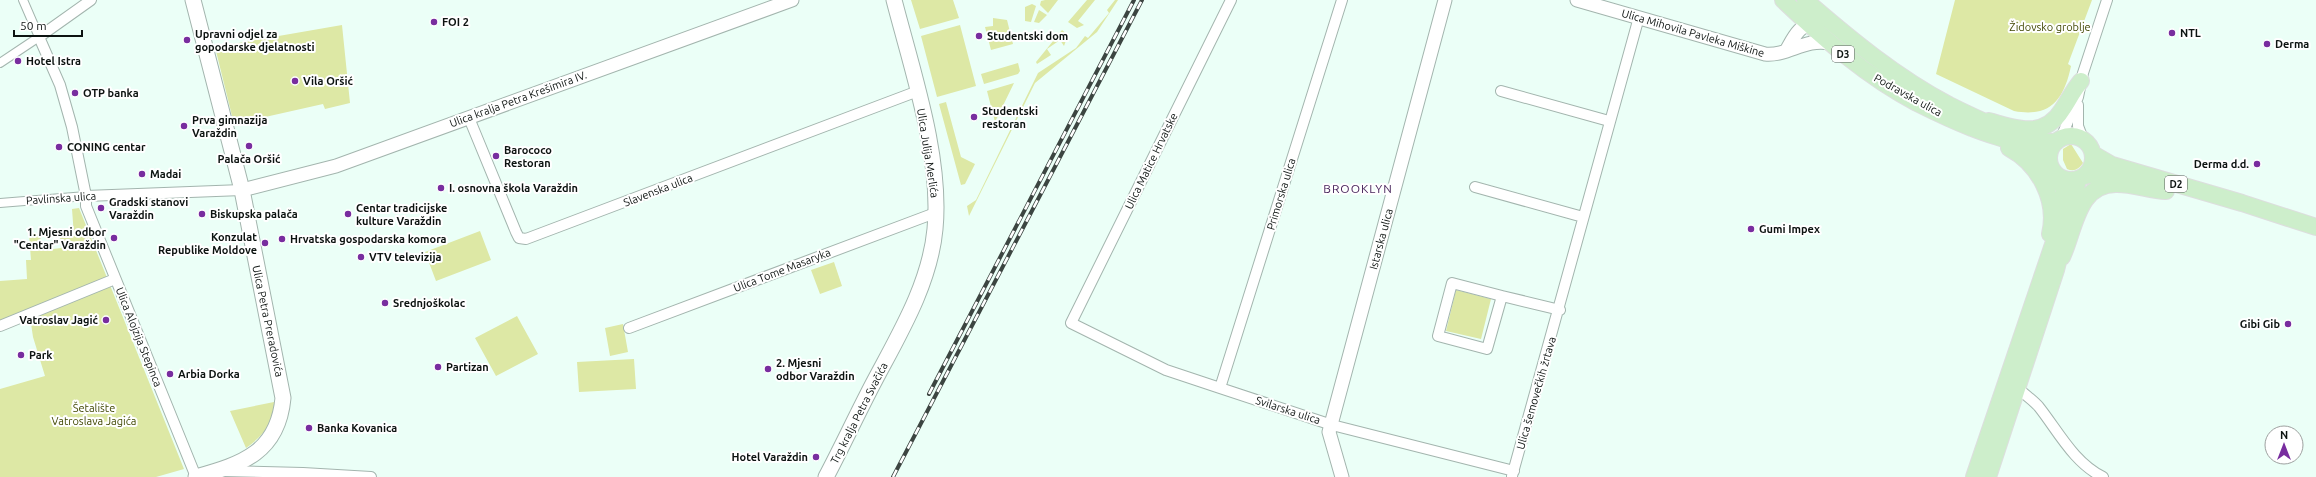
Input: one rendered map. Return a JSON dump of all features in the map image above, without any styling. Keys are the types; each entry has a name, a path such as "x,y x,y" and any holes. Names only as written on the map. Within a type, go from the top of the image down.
{"main road":[{"name":"Ulica Petra Preradovića","path":"193,0 242,190 283,398 279,424 265,445 238,464 196,477"},
{"name":"Ulica Julija Merlića","path":"891,350 923,280 933,242 935,213 933,169 918,91 894,0"},
{"name":"Podravska ulica","path":"1805,0 1894,72 1950,105 1974,123 2038,153 2053,169"},
{"name":"Podravska ulica","path":"1787,4 1855,64 1917,103 1974,123 2006,131 2034,141 2059,140"},
{"path":"1974,123 2020,130 2042,128 2058,117 2070,94 2079,89"},
{"path":"1974,123 2014,150 2036,170 2046,188 2052,213 2052,226 2040,278"},
{"path":"1974,477 2040,278 2056,240 2063,211 2064,190 2053,169 2049,155 2059,140 2072,136 2083,139"},
{"name":"D2","path":"2083,139 2093,154 2112,165 2242,202 2316,227"},
{"name":"D2","path":"1988,477 2056,270 2082,178 2092,166 2093,154"},
{"name":"D2","path":"2053,169 2067,180 2082,178 2093,173 2104,173 2214,203 2262,210"},
{"name":"D2","path":"2056,270 2082,203 2093,191 2102,186 2119,184 2166,190"},
{"name":"Trg kralja Petra Svačića","path":"826,477 891,350"}],"street":[{"path":"23,0 39,37"},
{"path":"0,63 91,0"},
{"name":"Ulica kralja Petra Krešimira IV.","path":"242,190 336,166 792,0"},
{"name":"Ulica Matice Hrvatske","path":"1071,323 1231,0"},
{"name":"Primorska ulica","path":"1220,388 1342,0"},
{"name":"Istarska ulica","path":"1342,477 1330,432 1445,0"},
{"name":"Ulica Mihovila Pavleka Miškine","path":"1577,0 1765,54 1774,55 1807,43 1830,43"},
{"path":"2059,140 2079,89 2107,0"},
{"path":"1787,4 1794,35"},
{"name":"Ulica šemovečkih žrtava","path":"1513,474 1560,310 1609,121 1639,18"},
{"path":"1786,51 1794,35 1799,29 1808,24 1821,22 1832,23"},
{"name":"Ulica Alojzija Stepinca","path":"39,37 60,85 86,196 86,206 196,477"},
{"path":"2079,89 2078,126 2083,139"},
{"name":"Slavenska ulica","path":"469,118 516,232 519,238 526,239 918,91"},
{"path":"1501,91 1609,121"},
{"path":"1475,187 1584,217"},
{"name":"Pavlinska ulica","path":"0,203 86,196 242,190"},
{"name":"Ulica Tome Masaryka","path":"630,328 935,213"},
{"path":"0,326 115,279"},
{"path":"1502,296 1487,349 1438,336 1452,283 1560,310"},
{"name":"Svilarska ulica","path":"1071,323 1166,370 1332,425 1513,474"},
{"path":"2018,388 2037,406 2082,462 2091,471 2103,477"},
{"path":"216,472 303,473 371,477"}],"green space":[{"path":"911,0 953,0 959,18 920,29"},
{"path":"1058,0 1048,13 1040,5 1041,1"},
{"path":"1087,0 1095,0 1078,21 1084,25 1077,28 1068,22"},
{"path":"1115,0 1118,0 1097,32 1035,83 969,216 967,206 976,200 1038,73 1076,48 1085,36 1088,38 1109,13 1107,10"},
{"name":"Židovsko groblje","path":"1955,0 2092,0 2068,64 2071,66 2068,78 2060,97 2054,104 2038,112 2014,111 1936,74"},
{"path":"1032,4 1036,6 1031,22 1025,21 1025,7"},
{"path":"1039,10 1047,15 1039,23 1034,22"},
{"path":"993,18 1007,20 1013,44 991,50 985,27 993,26"},
{"path":"342,25 350,103 325,109 323,104 234,124 215,47"},
{"path":"960,25 976,86 937,97 921,36"},
{"path":"1062,30 1068,35 1064,46 1060,40 1047,49 1051,55 1037,64 1036,62"},
{"path":"1018,63 1020,71 1018,74 984,84 981,74"},
{"path":"1014,83 995,122 987,91"},
{"path":"946,102 961,157 975,164 965,184 961,185 939,104"},
{"path":"2071,144 2083,163 2080,167 2074,170 2067,169 2063,160 2063,149"},
{"name":"Šetalište Vatroslava Jagića","path":"79,208 184,469 156,477 0,477 0,389 45,376 33,337 29,310 0,322 0,281 27,279 26,260 31,260 29,234 40,234 41,245 53,244 53,249 61,248 60,237 74,236 72,209"},
{"path":"480,231 491,260 436,281 425,252"},
{"path":"834,262 842,286 820,294 811,270"},
{"path":"1456,290 1491,299 1481,339 1446,331"},
{"path":"517,316 538,354 496,376 475,338"},
{"path":"623,324 628,352 610,356 605,328"},
{"path":"634,359 636,389 579,392 577,362"},
{"path":"274,402 270,423 258,439 246,448 230,411"}],"railway":[{"path":"929,394 1134,0"},
{"path":"893,477 1142,0"}],"place":[{"name":"FOI 2","path":"434,22"},
{"name":"NTL","path":"2172,33"},
{"name":"Studentski dom","path":"979,36"},
{"name":"Upravni odjel za gopodarske djelatnosti","path":"187,40"},
{"name":"Derma","path":"2267,44"},
{"name":"Hotel Istra","path":"18,61"},
{"name":"Vila Oršić","path":"295,81"},
{"name":"OTP banka","path":"75,93"},
{"name":"Studentski restoran","path":"974,117"},
{"name":"Prva gimnazija Varaždin","path":"184,126"},
{"name":"Palača Oršić","path":"249,146"},
{"name":"CONING centar","path":"59,147"},
{"name":"Barococo Restoran","path":"496,156"},
{"name":"Derma d.d.","path":"2257,164"},
{"name":"Madai","path":"142,174"},
{"name":"I. osnovna škola Varaždin","path":"441,188"},
{"name":"Gradski stanovi Varaždin","path":"101,208"},
{"name":"Biskupska palača","path":"202,214"},
{"name":"Centar tradicijske kulture Varaždin","path":"348,214"},
{"name":"Gumi Impex","path":"1751,229"},
{"name":"1. Mjesni odbor \"Centar\" Varaždin","path":"114,238"},
{"name":"Hrvatska gospodarska komora","path":"282,239"},
{"name":"Konzulat Republike Moldove","path":"265,243"},
{"name":"VTV televizija","path":"361,257"},
{"name":"Srednjoškolac","path":"385,303"},
{"name":"Vatroslav Jagić","path":"106,320"},
{"name":"Gibi Gib","path":"2288,324"},
{"name":"Park","path":"21,355"},
{"name":"Partizan","path":"438,367"},
{"name":"2. Mjesni odbor Varaždin","path":"768,369"},
{"name":"Arbia Dorka","path":"170,374"},
{"name":"Banka Kovanica","path":"309,428"},
{"name":"Hotel Varaždin","path":"816,457"}],"district":[{"name":"BROOKLYN","path":"1358,189"}]}
